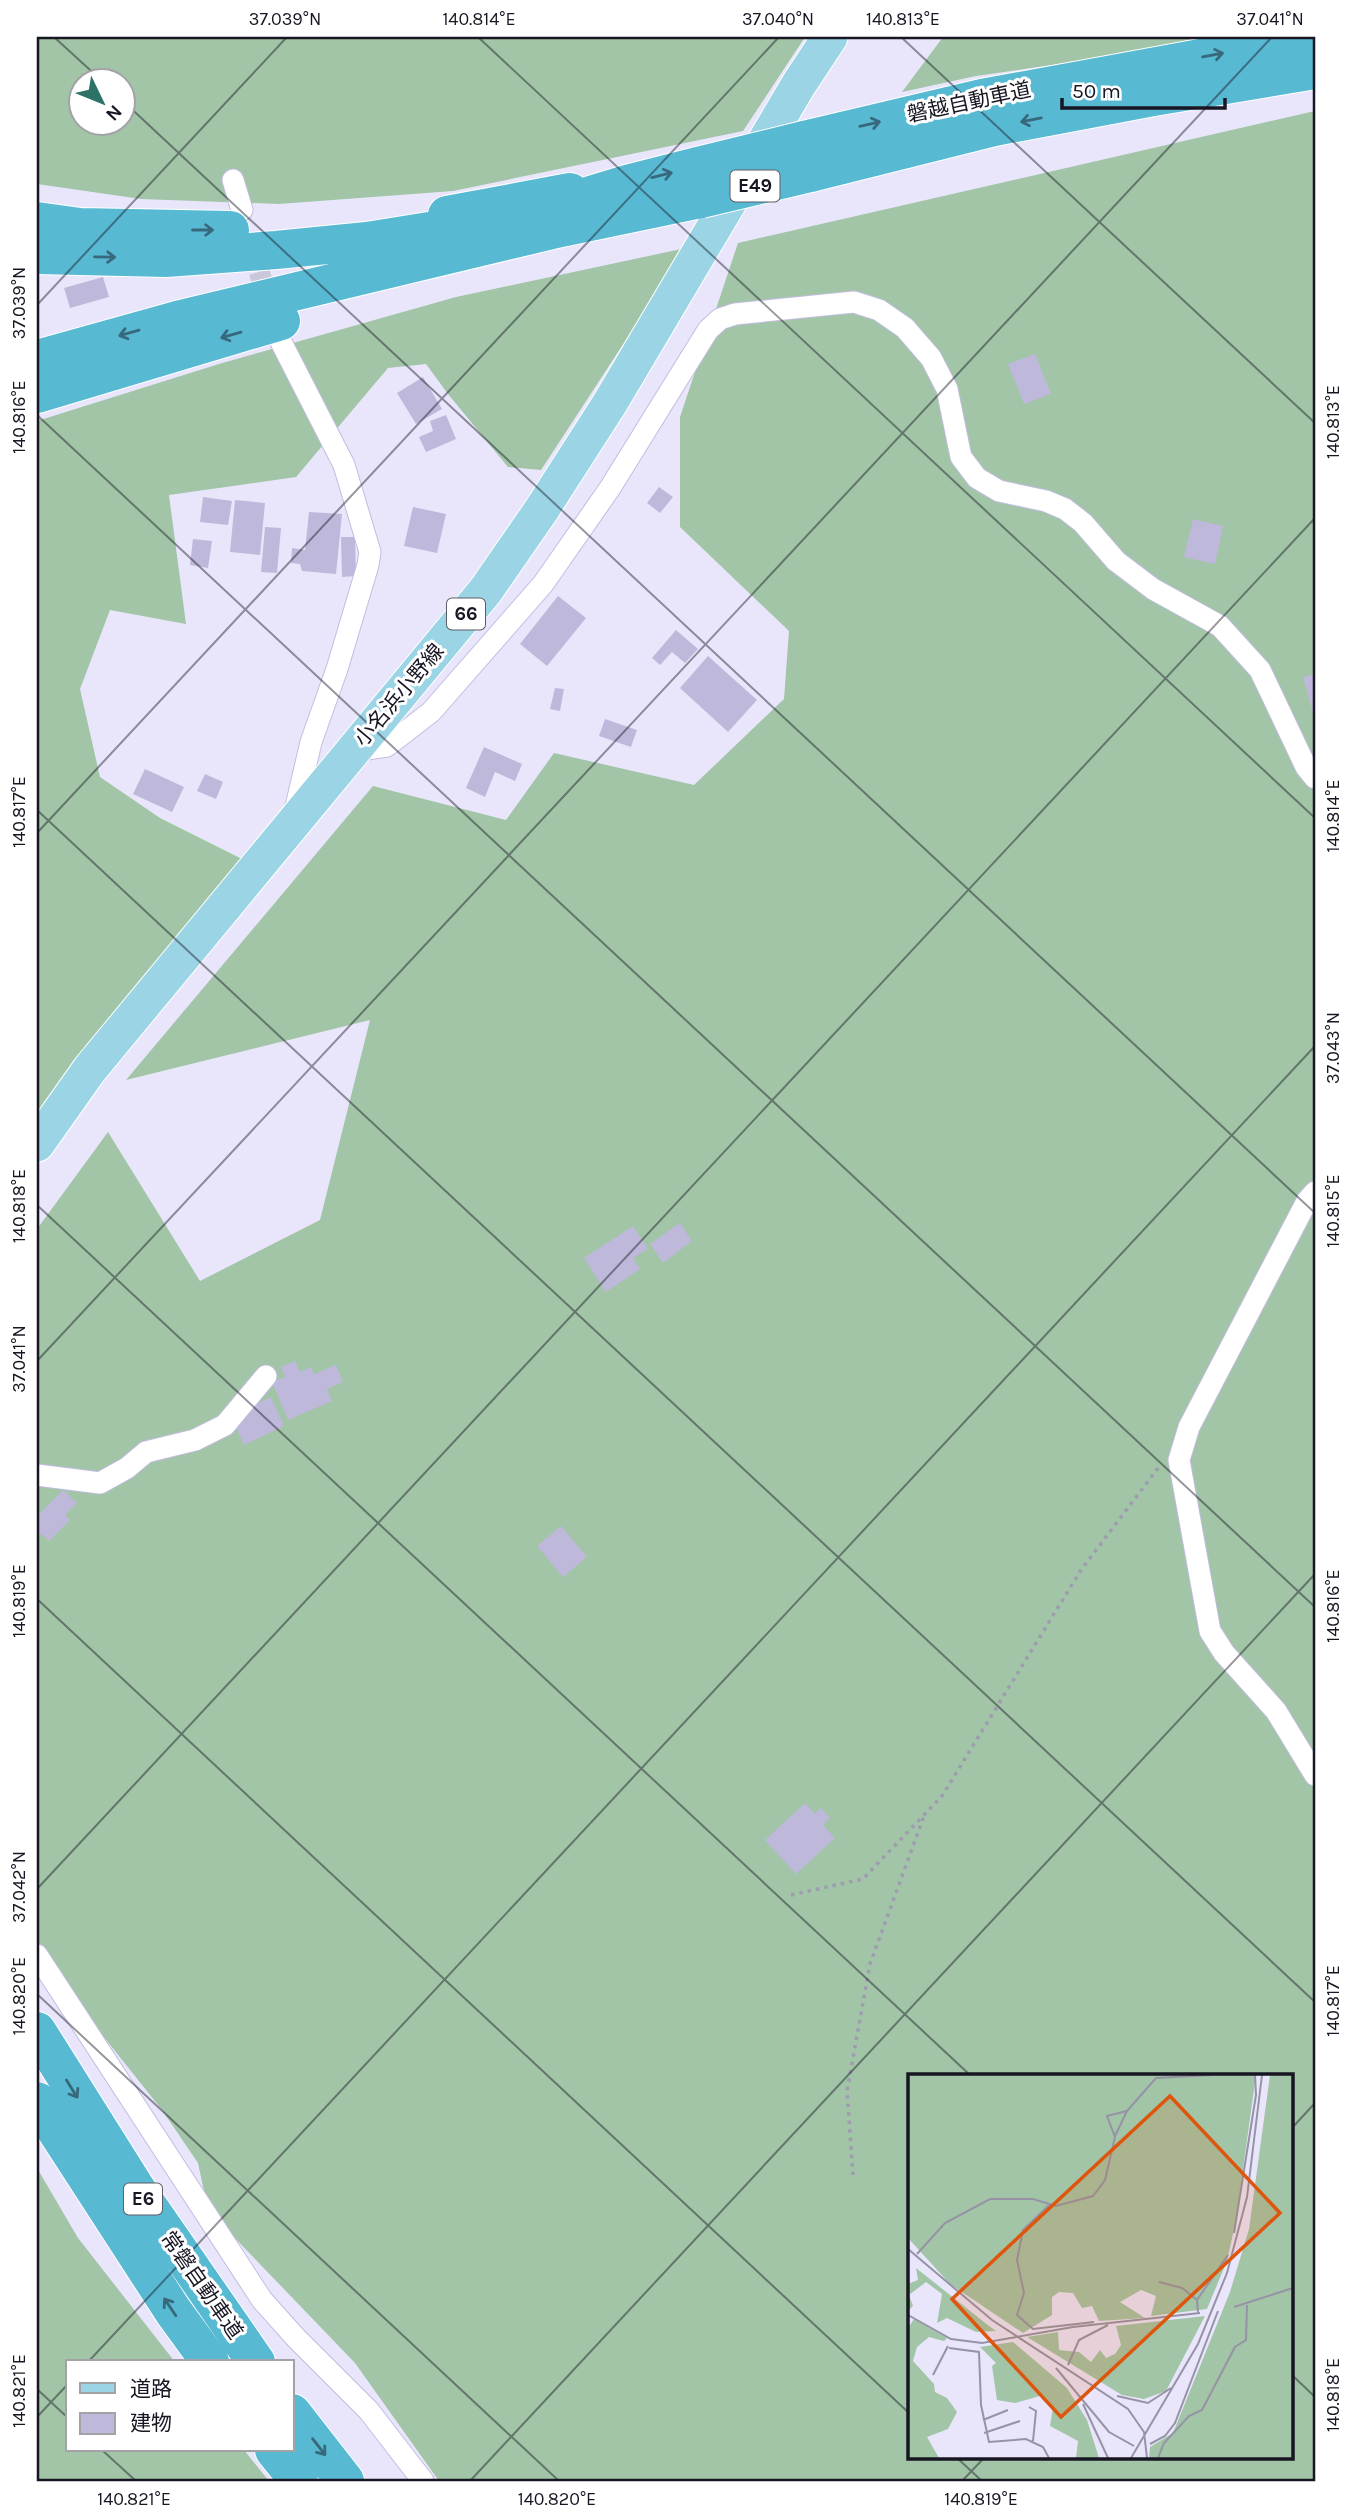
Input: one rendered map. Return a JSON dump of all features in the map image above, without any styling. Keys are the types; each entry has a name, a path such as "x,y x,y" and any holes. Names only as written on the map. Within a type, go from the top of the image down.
{"highway":[{"name":"磐越自動車道","path":"807,157 982,98 1315,37"},
{"name":"磐越自動車道","path":"638,198 807,157 995,127 1315,70"},
{"path":"37,221 166,230 278,230 446,215 542,196 638,198"},
{"path":"37,256 166,258 276,250 367,241 450,229 548,208 638,198"},
{"path":"37,359 177,320 552,230 638,198"},
{"path":"37,394 187,347 560,242 638,198"},
{"name":"常磐自動車道","path":"37,2031 137,2190 255,2360"},
{"name":"常磐自動車道","path":"37,2101 173,2311 209,2360"},
{"path":"294,2416 345,2481"},
{"path":"276,2452 299,2481"}],"main road":[{"name":"小名浜小野線","path":"37,1144 90,1069 485,590 542,509 610,403 799,84 830,37"}],"street":[{"path":"233,180 242,210"},
{"path":"353,751 387,746 431,712 543,584 610,488 708,330 720,319 735,314 855,302 879,310 905,328 931,358 947,389 961,457 977,478 999,491 1045,501 1065,509 1083,523 1116,561 1153,589 1220,626 1239,645 1259,670 1306,767 1315,778"},
{"path":"279,338 344,465 370,552 337,669 311,742 292,824"},
{"path":"1315,1192 1307,1201 1189,1427 1179,1460 1210,1632 1224,1653 1276,1711 1315,1775"},
{"path":"37,1475 100,1483 127,1468 146,1452 195,1440 225,1425 267,1376"},
{"path":"37,1955 262,2300 296,2339 369,2411 423,2481"}],"path":[{"path":"791,1895 863,1879 942,1796 1081,1570 1189,1427"},
{"path":"853,2175 847,2091 870,1964 925,1814"}],"green space":[{"path":"37,37 805,37 743,131 453,191 279,204 141,199 37,184"},
{"path":"943,37 1244,37 976,76 902,92"},
{"path":"1315,111 1315,2481 439,2481 355,2363 208,2210 198,2163 162,2110 37,1953 37,1229 108,1132 200,1281 320,1220 370,1020 126,1080 373,786 506,820 554,753 694,785 784,699 789,631 680,527 680,417 738,243"},
{"path":"686,248 541,470 508,467 426,364 388,368 296,477 169,495 186,624 110,610 80,689 100,777 160,818 242,859 37,1124 37,421 219,364 456,297"},
{"path":"37,2168 78,2238 173,2360 66,2360 66,2452 246,2452 269,2481 37,2481"}],"building":[{"path":"103,277 109,297 70,308 64,288"},
{"path":"1035,354 1051,394 1024,404 1008,364"},
{"path":"423,377 442,409 416,424 397,393"},
{"path":"446,415 456,439 426,452 419,437 433,431 430,421"},
{"path":"659,487 673,497 660,513 647,503"},
{"path":"203,497 232,501 228,525 200,522"},
{"path":"235,500 265,503 260,555 230,552"},
{"path":"413,507 446,514 437,553 404,546"},
{"path":"309,512 342,514 336,574 302,571 300,564 291,563 292,548 305,550"},
{"path":"1193,519 1223,526 1215,564 1184,557"},
{"path":"265,527 281,528 277,573 261,572"},
{"path":"341,537 355,537 356,576 342,577"},
{"path":"193,539 212,541 208,568 190,565"},
{"path":"558,596 586,618 547,666 520,644"},
{"path":"676,630 698,649 685,663 672,652 660,665 652,658"},
{"path":"708,656 757,700 728,732 680,688"},
{"path":"1315,674 1315,717 1314,717 1303,677"},
{"path":"555,688 564,689 560,711 550,709"},
{"path":"605,719 637,730 631,747 599,736"},
{"path":"484,747 522,764 515,781 495,772 485,797 466,788"},
{"path":"145,769 184,787 172,812 133,794"},
{"path":"205,774 223,782 216,799 197,791"},
{"path":"680,1223 692,1241 663,1263 650,1244"},
{"path":"633,1226 648,1249 633,1258 640,1269 606,1292 584,1258"},
{"path":"295,1361 300,1372 311,1367 314,1374 336,1365 343,1382 327,1389 332,1401 288,1420 272,1382 285,1377 281,1367"},
{"path":"271,1397 284,1426 244,1445 235,1425 246,1420 242,1411"},
{"path":"63,1490 77,1503 65,1515 70,1520 49,1541 41,1534 37,1539 37,1516"},
{"path":"561,1526 587,1557 563,1577 537,1546"},
{"path":"805,1803 815,1814 821,1808 830,1818 823,1825 835,1838 796,1874 765,1840"}],"tunnel":[{"path":"251,242 269,306"}]}
